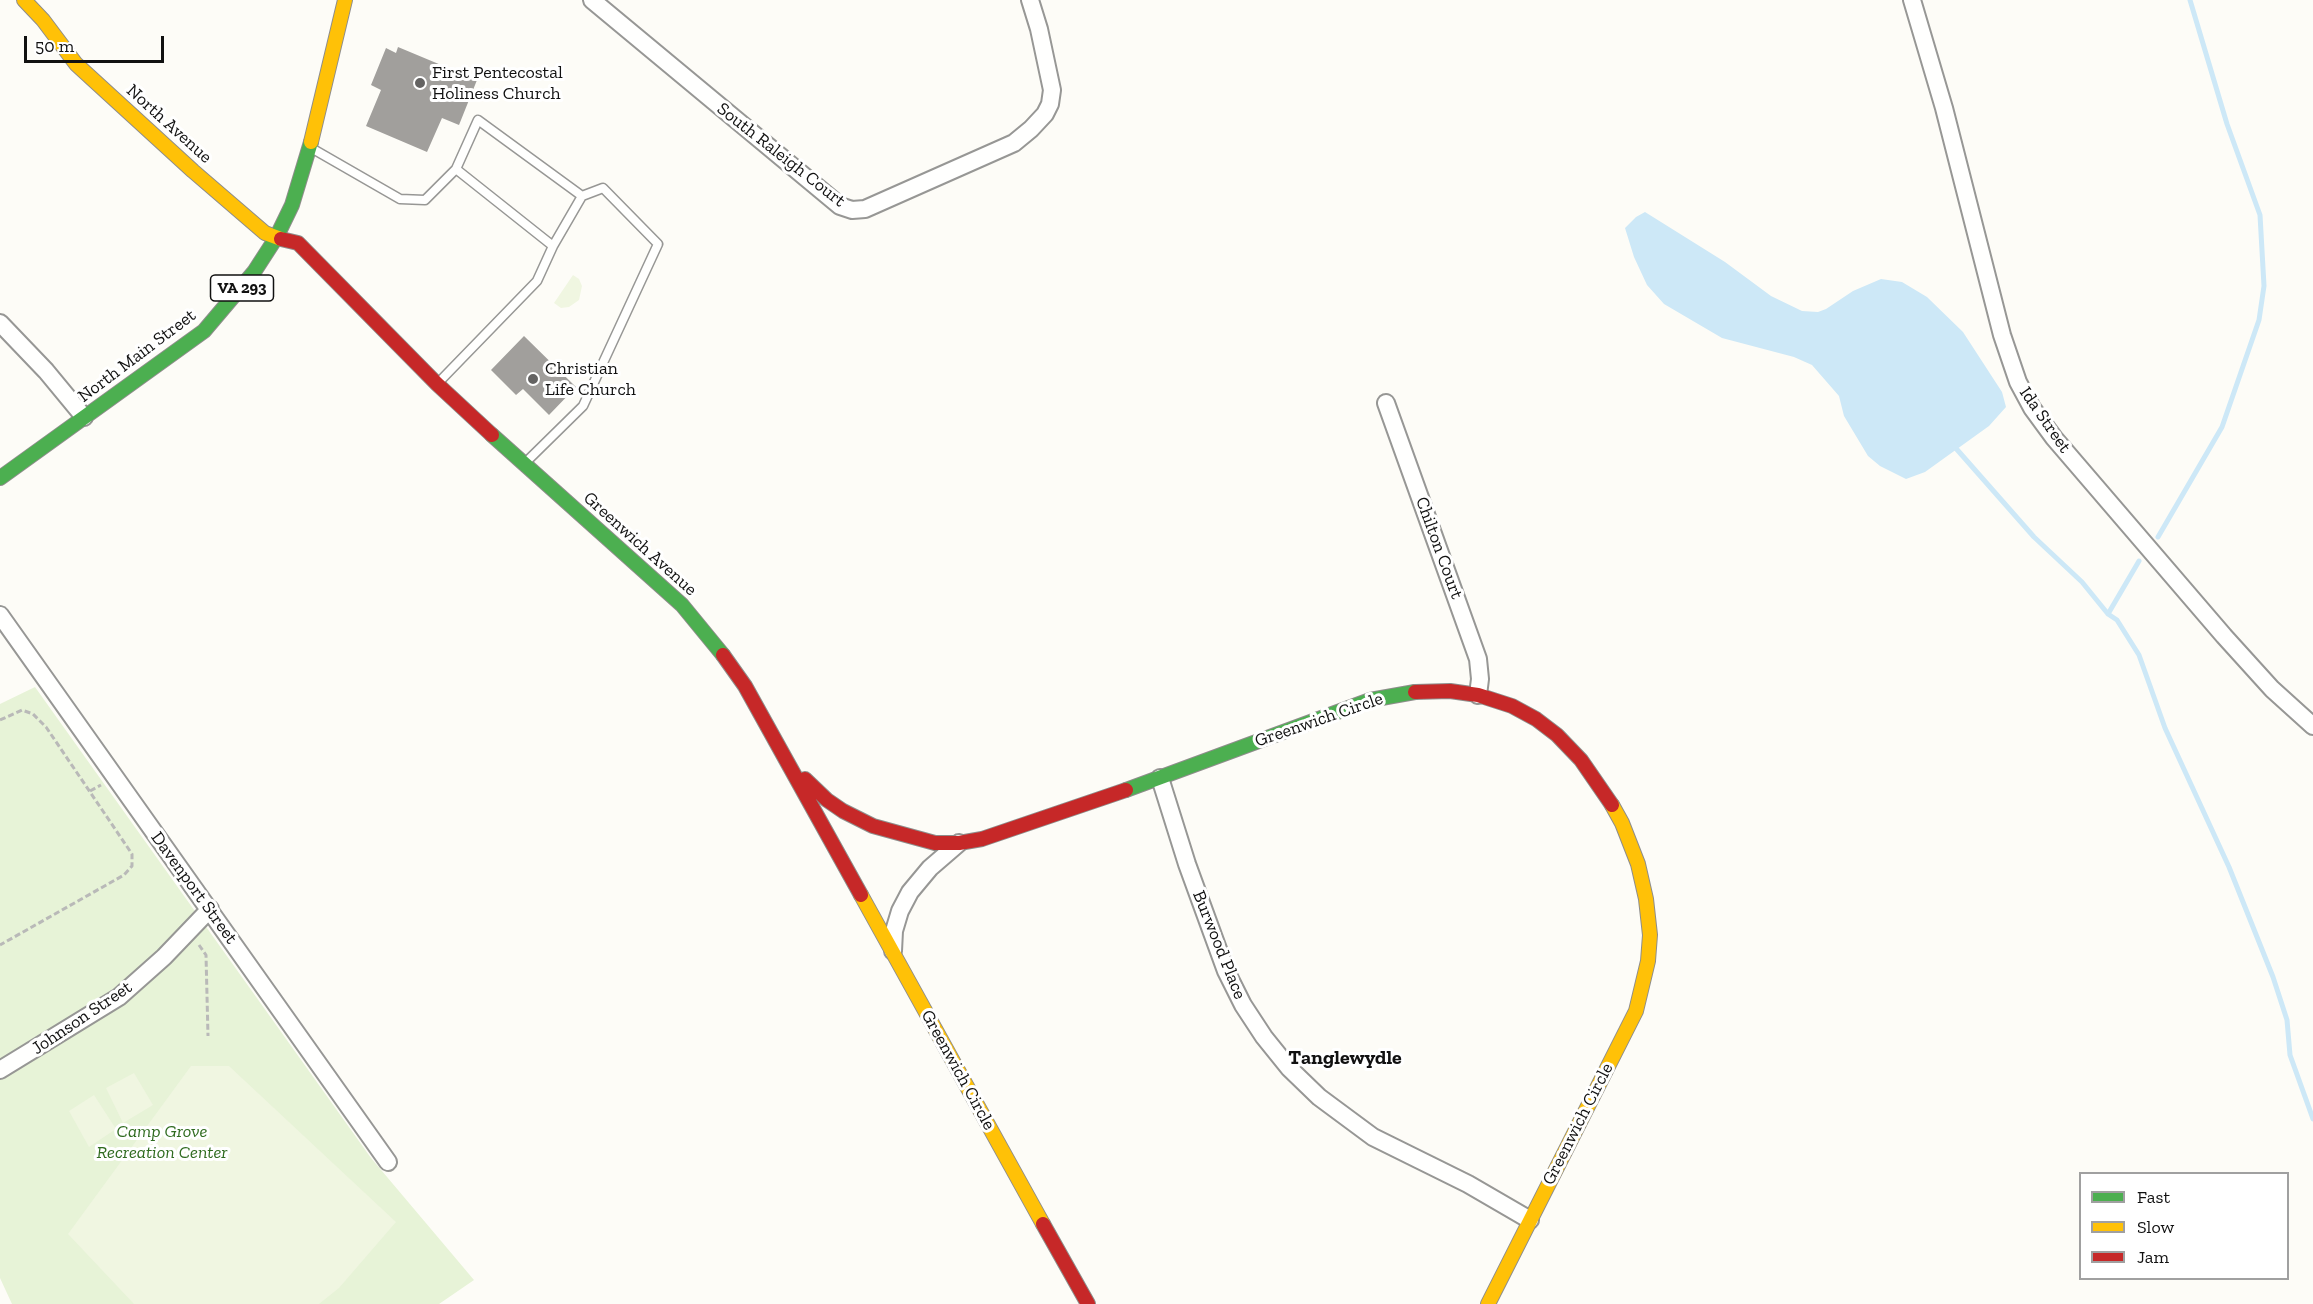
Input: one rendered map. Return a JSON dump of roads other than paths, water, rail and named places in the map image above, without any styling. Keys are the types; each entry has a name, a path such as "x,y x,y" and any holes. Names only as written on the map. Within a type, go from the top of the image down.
{"street":[{"name":"North Avenue","path":"24,0 43,20 76,64 193,171 265,233 276,238"},
{"name":"North Main Street","path":"0,478 204,331 254,272 276,238 292,205 310,147 345,0"},
{"name":"South Raleigh Court","path":"592,0 840,206 852,210 865,209 996,151 1014,142 1031,129 1044,114 1050,104 1052,90 1040,29 1030,0"},
{"name":"Ida Street","path":"1912,0 1944,108 2002,335 2018,382 2032,408 2054,438 2224,636 2272,689 2313,726"},
{"name":"Greenwich Avenue","path":"276,238 298,243 438,384 523,464 644,568 682,605 716,645 745,686 893,952"},
{"path":"0,323 84,417"},
{"name":"Chilton Court","path":"1386,403 1478,659 1480,679 1478,695"},
{"name":"Davenport Street","path":"0,615 388,1162"},
{"name":"Greenwich Circle","path":"779,747 808,783 843,811 873,826 904,837 935,843 959,843 982,839 1160,778 1370,700 1419,691 1450,691 1478,695 1512,706 1536,719 1557,735 1581,760 1606,793 1622,823 1638,864 1646,899 1650,935 1648,961 1636,1011 1488,1304"},
{"name":"Burwood Place","path":"1160,778 1226,971 1248,1013 1288,1068 1319,1097 1373,1137 1468,1184 1530,1220"},
{"name":"Greenwich Circle","path":"959,843 930,868 910,892 900,911 894,931 893,952 1088,1304"},
{"name":"Johnson Street","path":"0,1070 119,997 164,957 210,909"}],"lane":[{"path":"310,147 400,199 425,200 456,169 478,120 582,196"},
{"path":"456,169 553,246"},
{"path":"438,384 537,281 553,246 582,196 603,188 658,244 583,406 523,464"}],"water":[{"path":"1645,212 1725,262 1771,296 1802,311 1818,312 1826,309 1853,291 1881,279 1902,282 1927,297 1963,332 2002,392 2006,407 1989,426 1925,472 1906,479 1880,466 1868,456 1844,416 1839,396 1812,365 1794,357 1722,338 1664,304 1647,285 1634,257 1625,228"}],"waterway":[{"path":"2158,537 2222,427 2259,320 2264,286 2260,215 2227,124 2190,0"},
{"path":"1953,445 2034,537 2082,582 2108,614 2117,620 2139,655 2165,728 2229,867 2273,977 2287,1020 2290,1055 2313,1119"},
{"path":"2108,614 2139,561"}],"place":[{"name":"First Pentecostal Holiness Church","path":"420,83"},
{"name":"Christian Life Church","path":"533,379"}],"district":[{"name":"Tanglewydle","path":"1345,1058"}],"park label":[{"name":"Camp Grove Recreation Center","path":"162,1142"}]}
